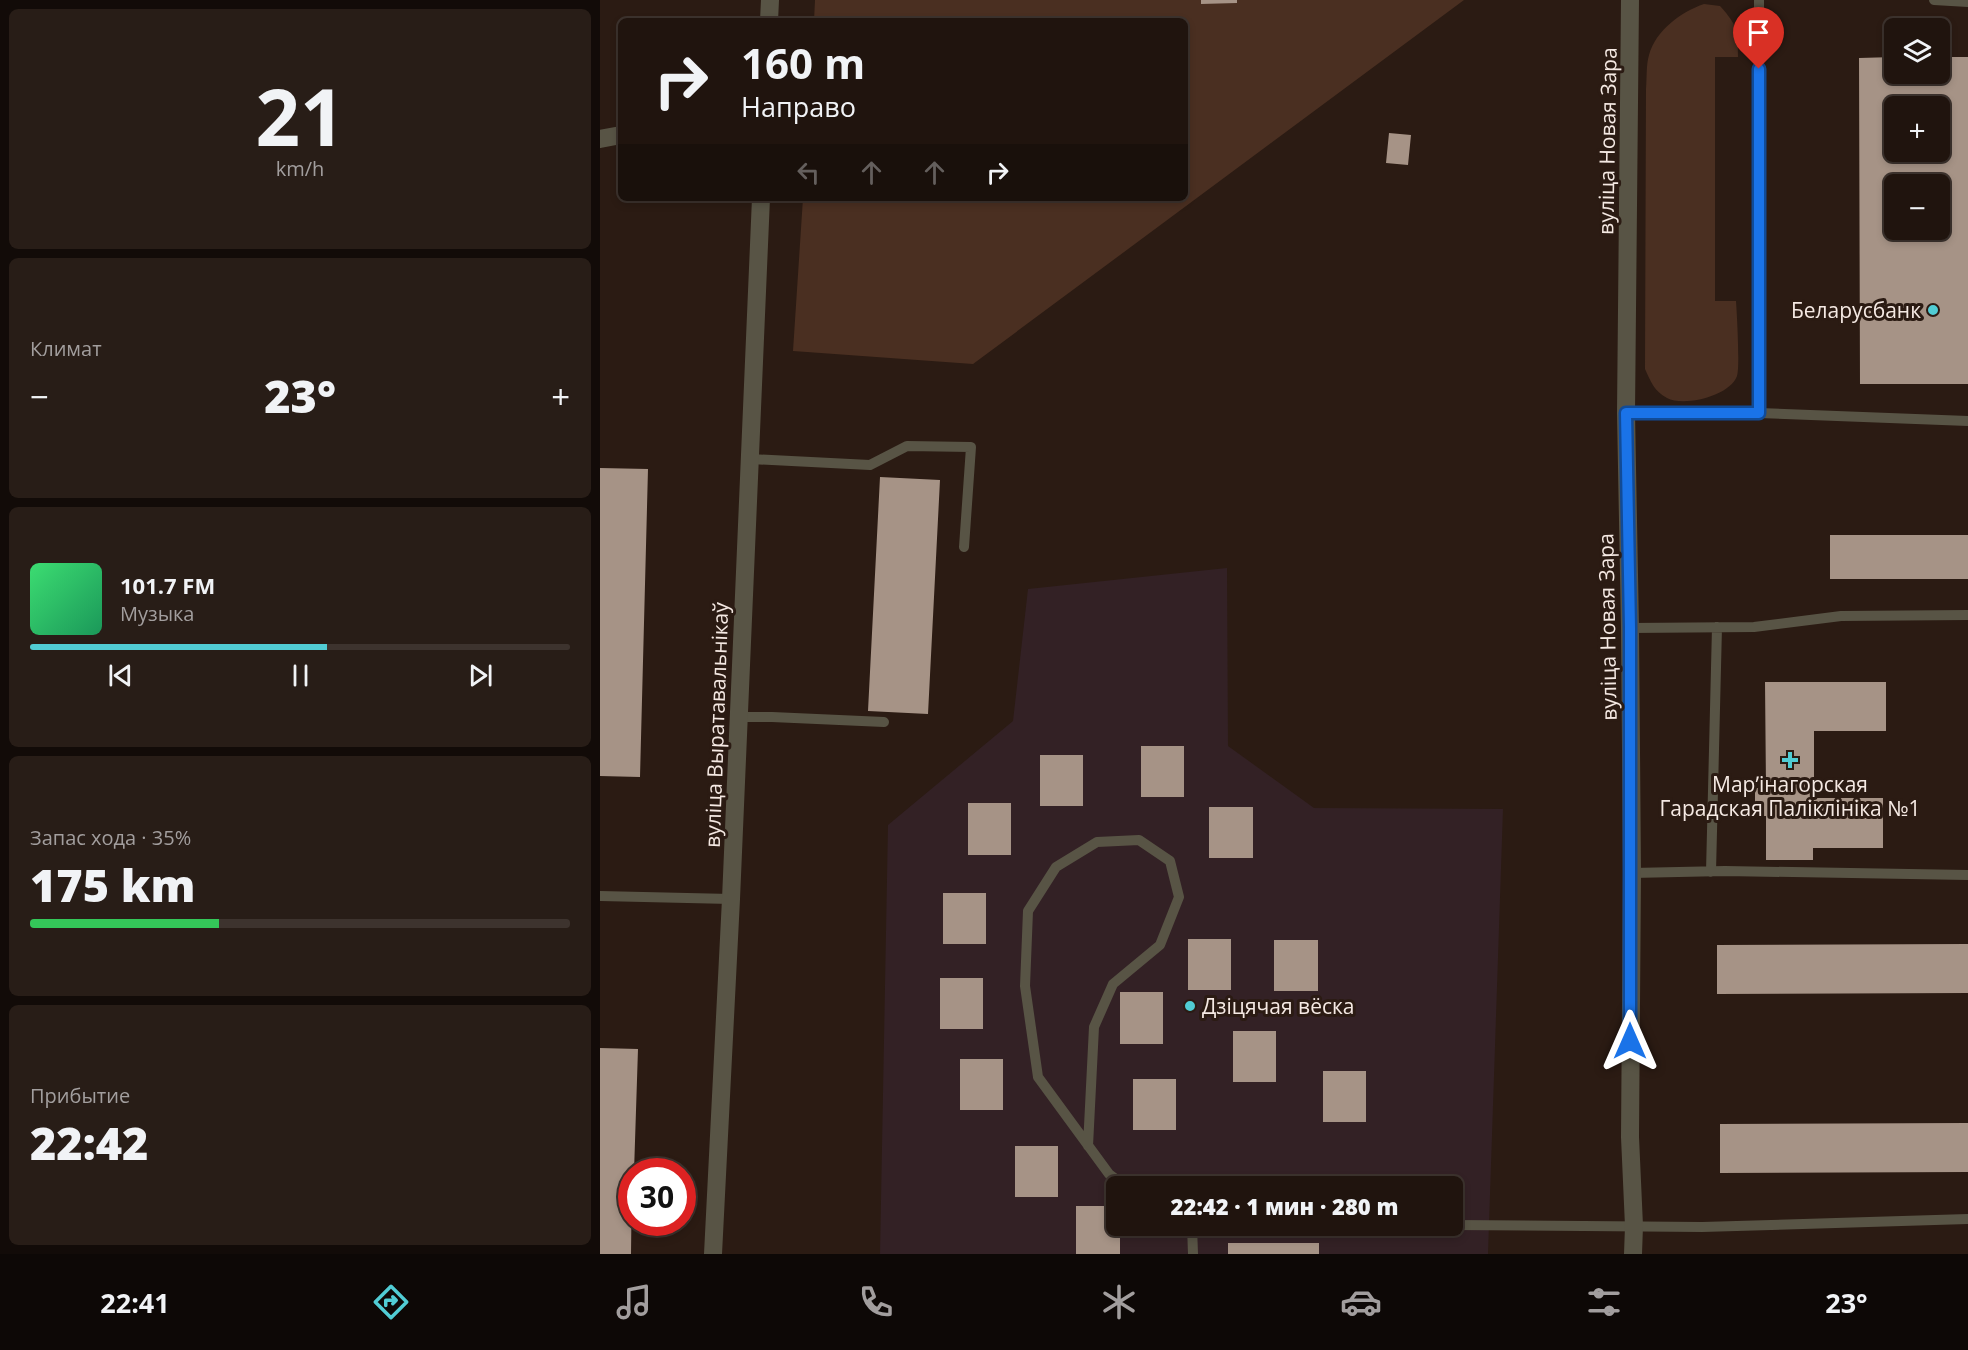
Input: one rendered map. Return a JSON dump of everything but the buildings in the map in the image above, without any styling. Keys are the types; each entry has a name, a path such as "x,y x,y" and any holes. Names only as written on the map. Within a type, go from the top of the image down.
{"street":[{"path":"769,18 770,0"},
{"name":"вуліца Новая Зара","path":"1630,0 1626,413 1630,628 1632,873 1630,1137 1633,1254"},
{"path":"600,139 618,136"},
{"name":"вуліца Выратавальнікаў","path":"713,1254 731,899 761,201"}],"lane":[{"path":"1759,0 1759,413"},
{"path":"1934,0 1968,2"},
{"path":"1626,413 1759,413 1968,422"},
{"path":"750,459 870,465 907,446 971,447 964,547"},
{"path":"1630,628 1754,627 1841,616 1968,615"},
{"path":"1712,872 1717,627"},
{"path":"739,717 884,722"},
{"path":"1088,1146 1094,1027 1113,984 1160,945 1179,897 1170,861 1139,840 1097,842 1056,867 1028,911 1025,987 1038,1077 1088,1146 1112,1176"},
{"path":"1632,873 1968,875"},
{"path":"600,896 731,899"},
{"path":"1463,1224 1702,1227 1968,1219"},
{"path":"1192,1236 1193,1254"}],"shaded area":[{"path":"815,0 1464,0 973,364 793,351 803,201 1188,201 1188,18 814,18"},
{"path":"1704,4 1720,6 1734,24 1738,41 1738,57 1715,57 1715,301 1736,301 1738,371 1733,383 1726,389 1706,398 1684,401 1667,398 1659,392 1653,386 1645,369 1646,89 1648,59 1657,38 1678,17"},
{"name":"Дзіцячая вёска","path":"1227,568 1228,746 1314,808 1503,809 1488,1254 880,1254 888,825 1013,721 1028,589"}],"place":[{"name":"Беларусбанк","path":"1933,310"},
{"name":"Марʼінагорская Гарадская Паліклініка №1","path":"1790,760"},
{"name":"Дзіцячая вёска","path":"1190,1006"}],"route":[{"path":"1630,1041 1632,873 1626,413 1759,413 1759,69"}]}
